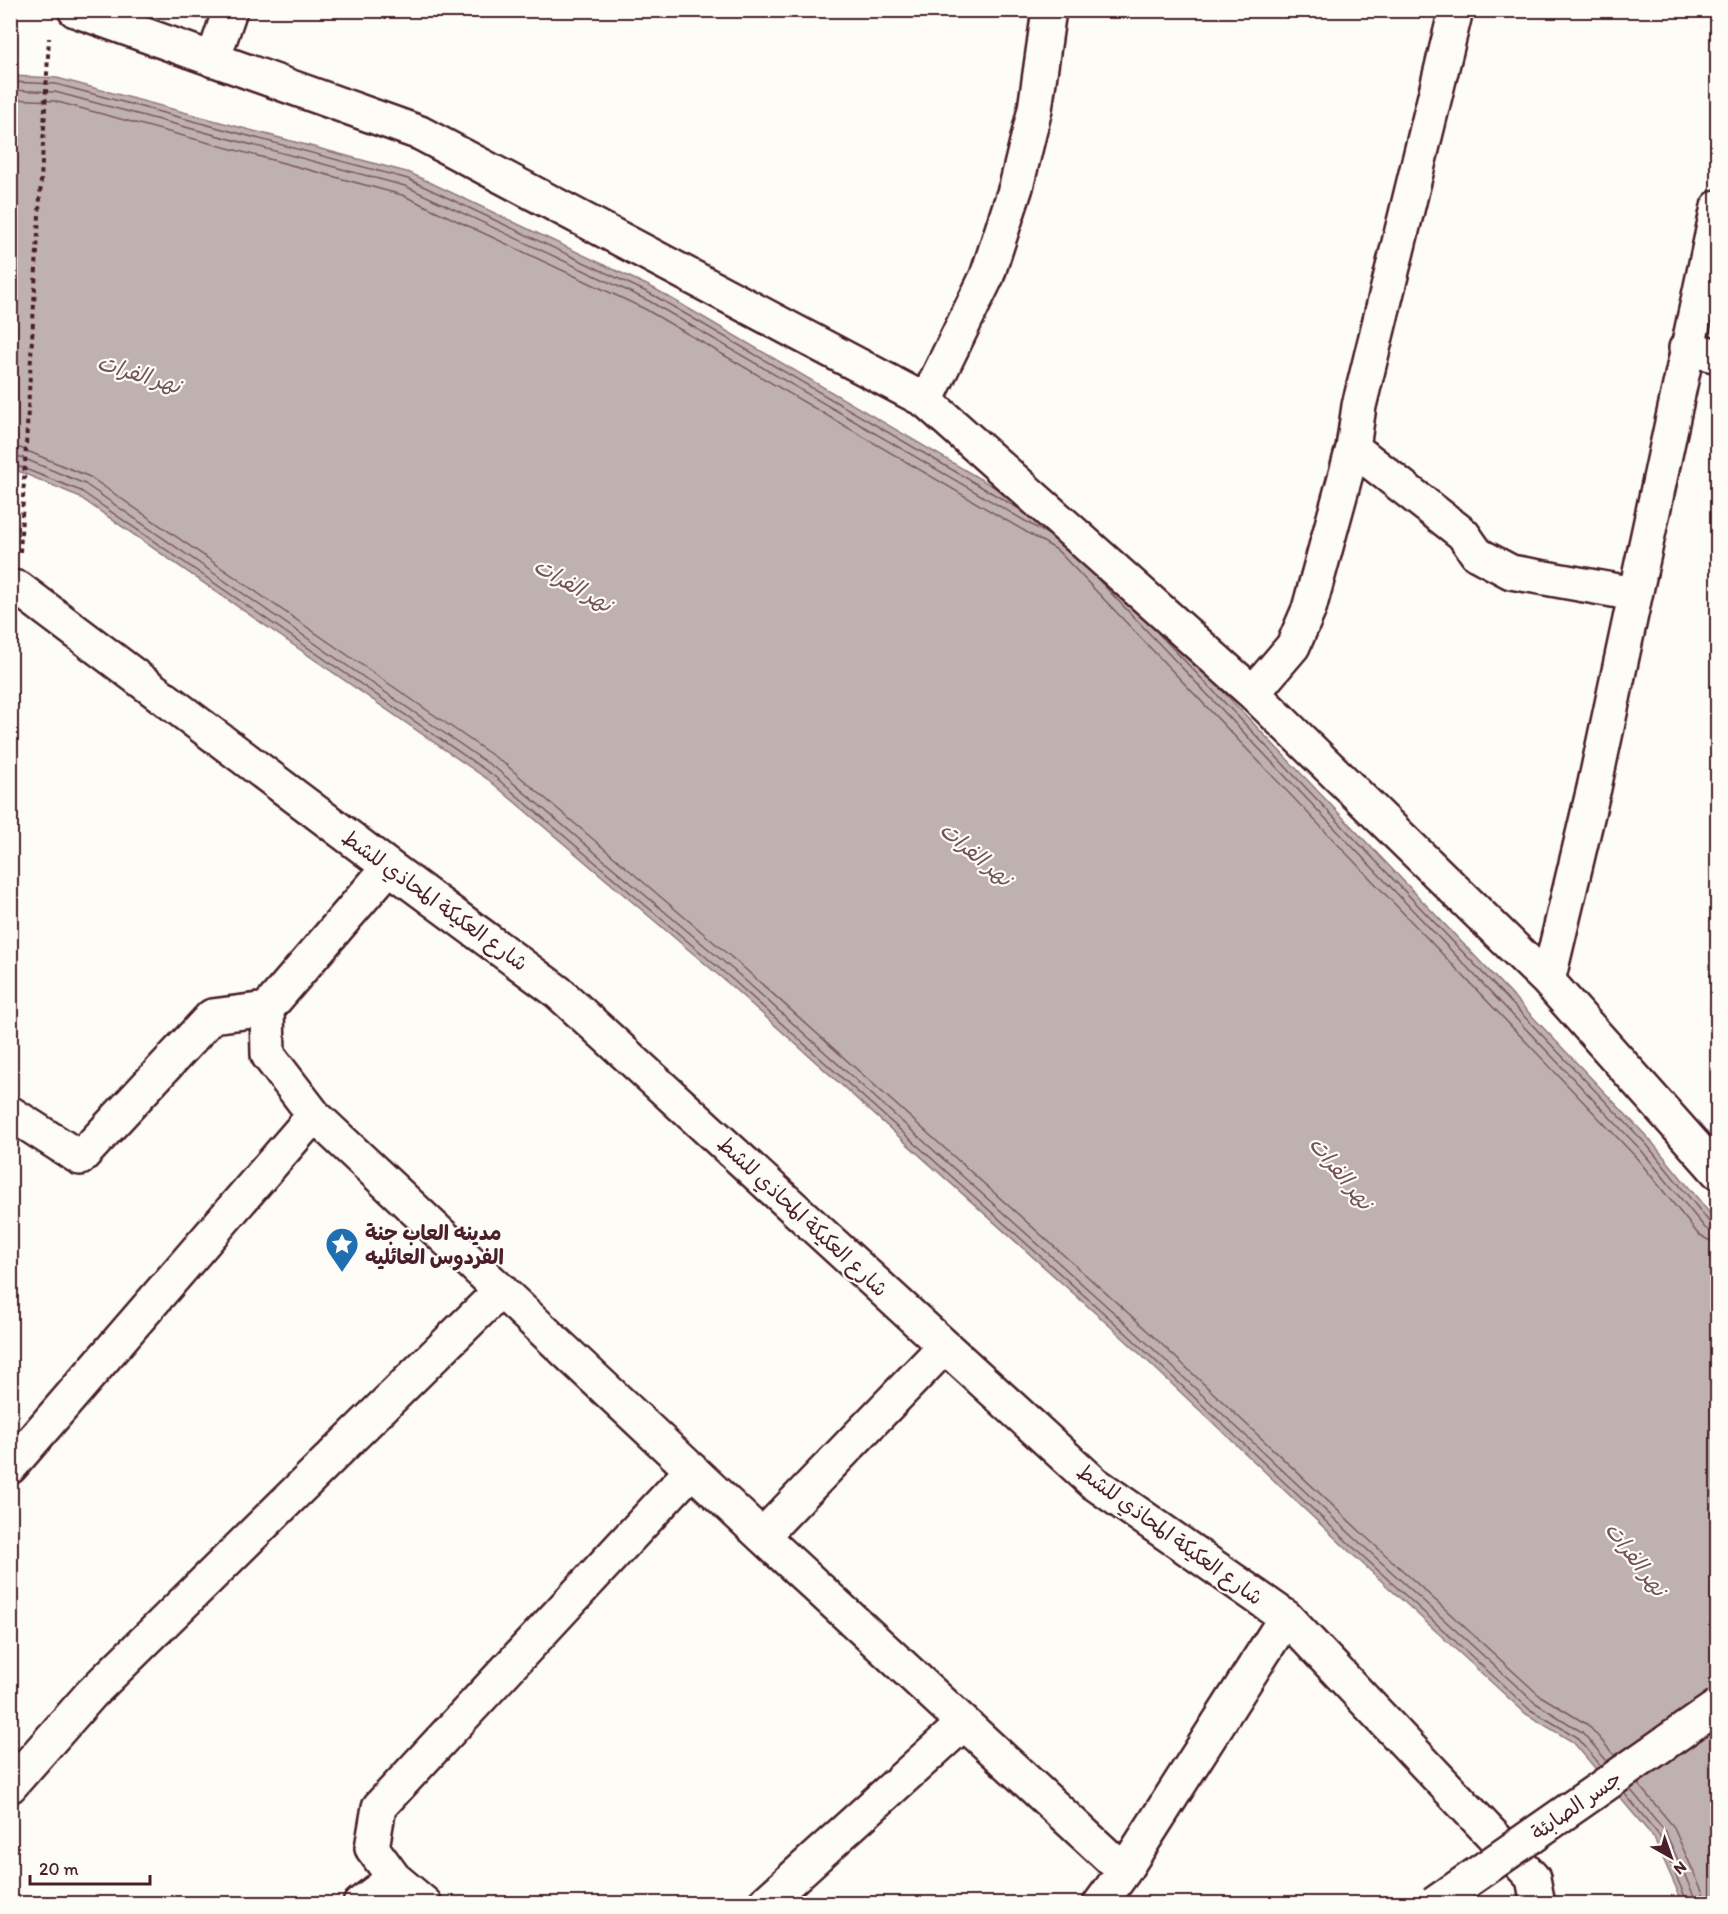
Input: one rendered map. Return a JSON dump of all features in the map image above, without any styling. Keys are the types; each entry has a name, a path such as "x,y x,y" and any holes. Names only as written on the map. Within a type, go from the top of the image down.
{"street":[{"path":"75,10 420,133 926,401 1253,693 1548,981 1718,1172"},
{"path":"213,60 230,10"},
{"path":"926,401 987,276 1016,187 1035,109 1049,10"},
{"path":"1253,693 1293,646 1309,609 1353,448 1359,406 1456,10"},
{"path":"1548,981 1594,788 1686,348 1718,207"},
{"path":"1686,348 1718,356"},
{"path":"1353,448 1463,534 1478,554 1495,565 1511,572 1635,594"},
{"name":"شارع العكيكة المحاذي للشط","path":"14,588 558,992 1094,1483 1286,1617 1533,1878 1538,1904"},
{"path":"389,867 267,1009 268,1056 314,1115 762,1536 1124,1871"},
{"path":"10,1113 80,1158 212,1016 267,1009"},
{"path":"10,1467 314,1115"},
{"path":"10,1786 90,1694 501,1290"},
{"path":"762,1536 944,1347"},
{"path":"425,1904 394,1878 372,1848 379,1808 692,1470"},
{"path":"1100,1904 1124,1871 1286,1617"},
{"name":"جسر الصابئة","path":"1434,1904 1718,1706"},
{"path":"764,1904 964,1723"},
{"path":"360,1904 394,1878"}],"path":[{"path":"14,588 23,499 48,57"}],"water":[{"name":"نهر الفرات","path":"11,76 57,78 410,173 655,289 1071,532 1651,1141 1717,1222 1717,1903 1683,1903 1654,1838 1573,1742 1526,1714 1122,1337 729,984 490,781 78,496 11,468"}],"place":[{"name":"مدينه العاب جنة الفردوس العائليه","path":"342,1273"}]}
